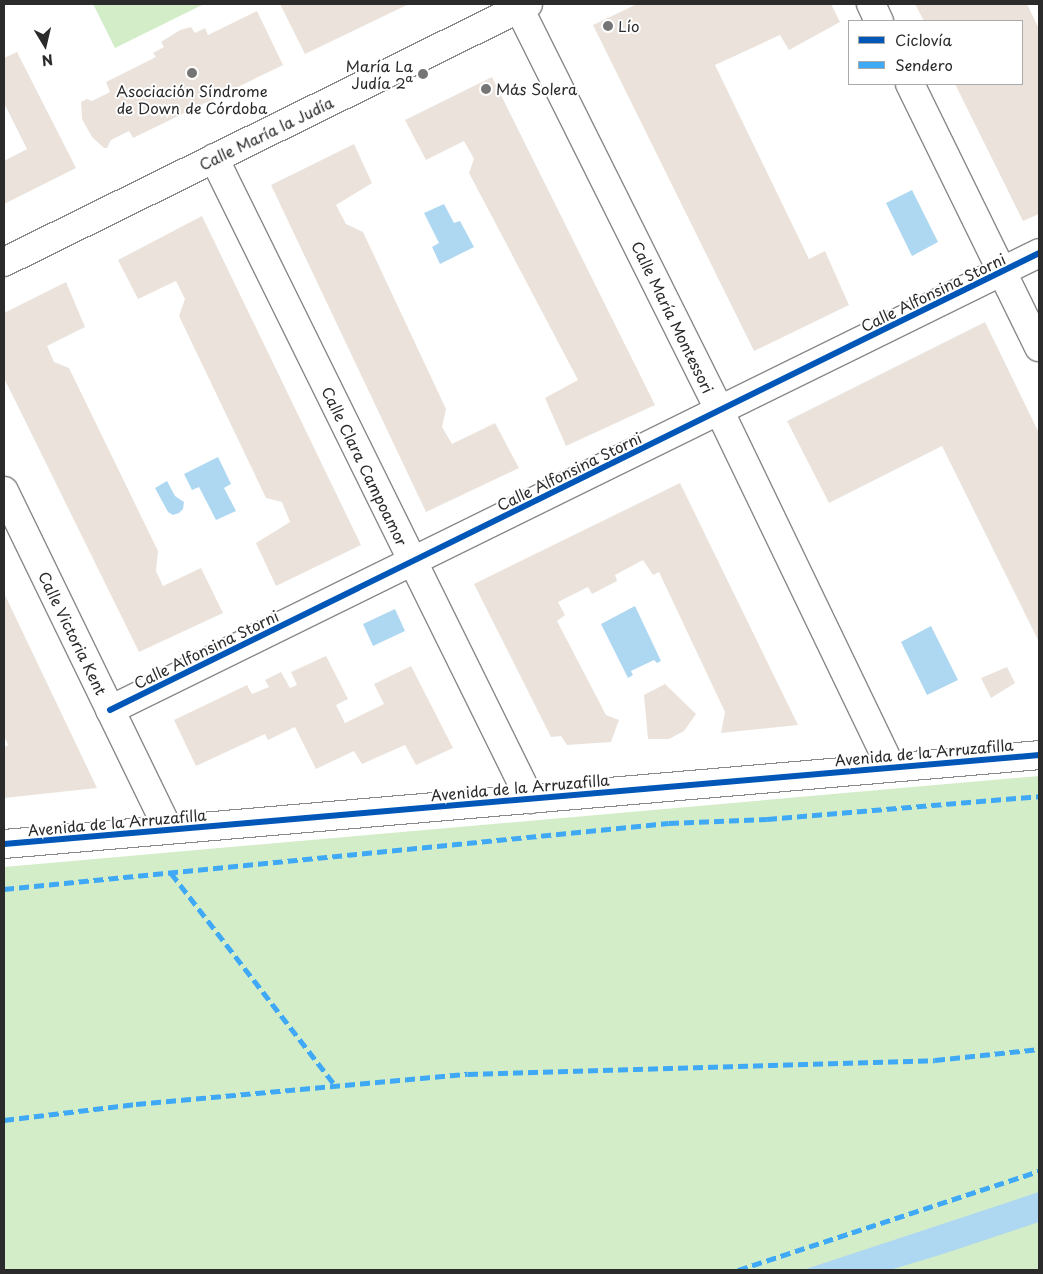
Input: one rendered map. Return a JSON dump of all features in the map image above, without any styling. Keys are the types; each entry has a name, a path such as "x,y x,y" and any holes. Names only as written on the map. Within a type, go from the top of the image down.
{"street":[{"path":"870,4 878,20"},
{"name":"Calle María la Judía","path":"4,262 522,5"},
{"name":"Calle María Montessori","path":"522,5 891,768"},
{"path":"910,85 1039,347"},
{"name":"Calle Clara Campoamor","path":"214,158 530,800"},
{"name":"Calle Alfonsina Storni","path":"110,710 1039,253"},
{"name":"Calle Victoria Kent","path":"4,491 168,829"},
{"name":"Avenida de la Arruzafilla","path":"4,844 1039,755"}],"green space":[{"path":"93,4 204,4 115,48"},
{"path":"1039,776 1039,1270 4,1270 4,867"}],"water":[{"path":"912,190 938,242 912,256 886,203"},
{"path":"444,204 454,223 460,221 474,247 440,264 432,247 439,243 424,213"},
{"path":"218,457 231,484 224,488 236,511 216,520 199,487 192,490 184,474"},
{"path":"167,481 175,496 184,502 183,509 173,515 168,512 155,488"},
{"path":"635,606 661,661 657,663 654,660 631,671 633,675 628,678 601,624"},
{"path":"395,609 405,631 373,646 363,624"},
{"path":"931,626 958,680 927,695 901,642"},
{"path":"1039,1192 1039,1222 943,1254 890,1270 803,1270"}],"building":[{"path":"280,4 409,4 305,54"},
{"path":"637,4 831,4 840,22 789,50 780,35 715,65 809,259 825,251 849,305 754,351 593,25"},
{"path":"915,4 1027,4 1039,29 1039,214 1023,221 955,85 1023,85 1023,20 923,20"},
{"path":"257,11 283,65 133,138 129,131 111,140 107,148 104,148 92,137 82,119 81,102 87,99 92,101 110,92 106,82 156,57 153,53 164,47 161,42 180,30 191,27 195,33 205,28 208,35"},
{"path":"17,52 76,168 4,204 4,161 27,149 4,103 4,58"},
{"path":"492,77 655,405 566,446 545,398 578,380 469,173 474,159 464,141 426,160 405,120"},
{"path":"354,144 372,183 336,205 346,224 363,232 446,409 442,427 452,444 495,423 519,468 426,512 271,185"},
{"path":"202,216 361,545 276,586 256,543 290,522 282,502 266,498 179,316 185,299 176,281 138,299 118,260"},
{"path":"66,282 85,327 47,346 54,362 69,368 158,551 156,571 163,586 201,568 223,613 139,652 4,378 4,313"},
{"path":"985,322 1039,433 1039,642 942,446 829,503 787,421"},
{"path":"680,483 798,725 721,733 725,712 659,572 653,575 643,560 615,575 617,581 592,594 588,587 558,602 565,615 557,621 606,715 619,720 611,742 567,745 561,736 551,737 474,584"},
{"path":"4,593 97,788 4,798 4,747 8,745 4,736"},
{"path":"326,656 348,699 336,705 345,723 384,704 374,684 411,666 453,748 416,765 405,745 362,764 354,751 316,769 295,727 268,740 265,734 196,766 174,720 247,685 252,694 269,687 265,680 281,672 290,688 297,685 291,672"},
{"path":"1007,667 1015,683 991,698 981,678"},
{"path":"665,684 696,714 684,731 669,739 648,739 644,695"}],"marked path":[{"path":"4,889 669,823 767,819 1039,796"},
{"path":"171,873 335,1085"},
{"path":"4,1120 136,1104 468,1074 935,1060 1039,1049"},
{"path":"738,1270 1039,1171"}],"cycle path":[{"path":"110,710 1039,253"},
{"path":"4,844 1039,755"}],"place":[{"name":"Lío","path":"608,26"},
{"name":"Asociación Síndrome de Down de Córdoba","path":"192,73"},
{"name":"María La Judía 2ª","path":"423,74"},
{"name":"Más Solera","path":"486,89"}]}
